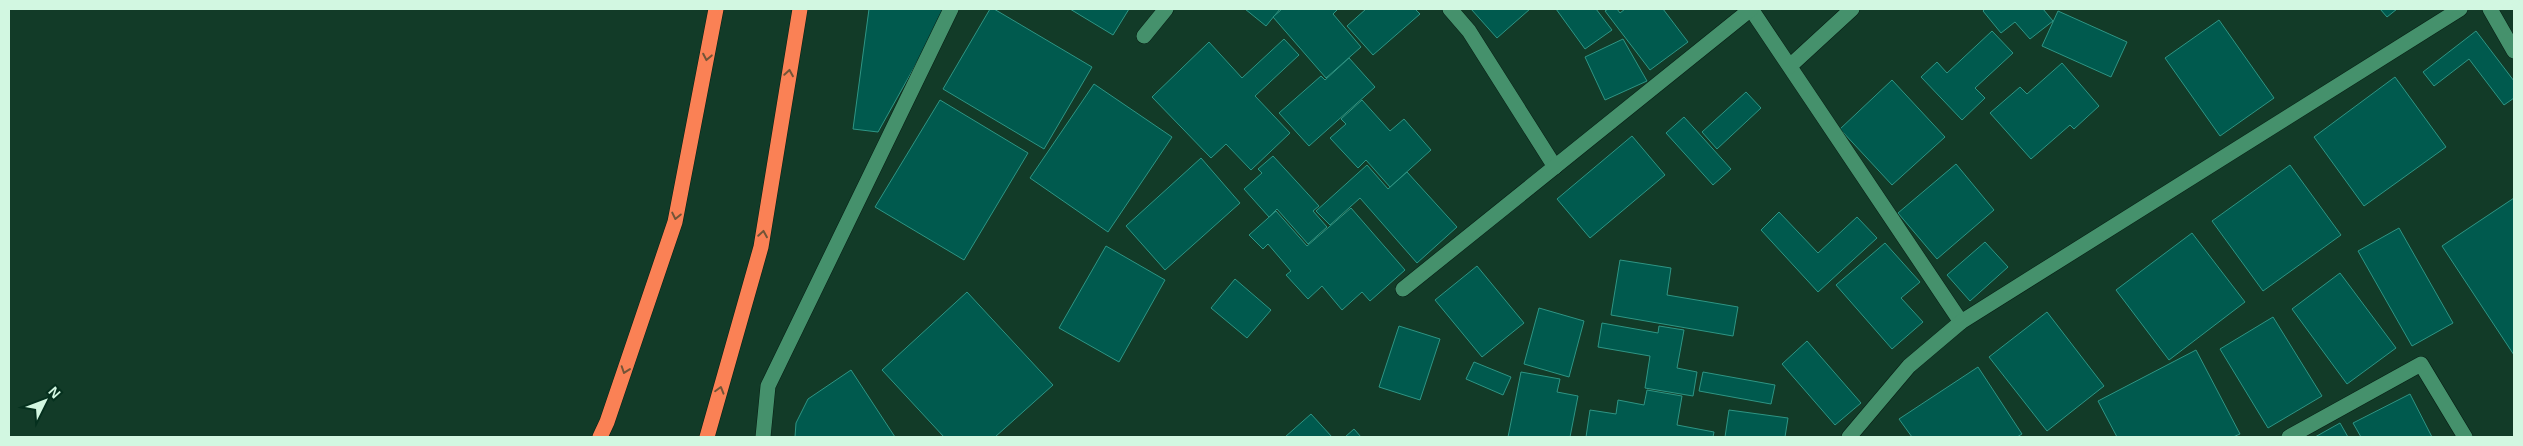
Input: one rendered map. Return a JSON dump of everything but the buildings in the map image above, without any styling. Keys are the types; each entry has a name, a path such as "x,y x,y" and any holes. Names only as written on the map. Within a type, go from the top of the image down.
{"highway":[{"path":"600,437 607,422 675,222 716,9"},
{"path":"707,437 761,247 800,9"}],"street":[{"path":"763,437 768,386 952,9"},
{"path":"1144,36 1166,9"},
{"path":"1450,9 1469,32 1555,167"},
{"path":"1404,289 1751,9 1962,322"},
{"path":"1790,66 1852,9"},
{"path":"1849,437 1909,366 1962,322 2460,9"},
{"path":"2490,9 2514,51"},
{"path":"2289,437 2421,364 2465,437"}]}
